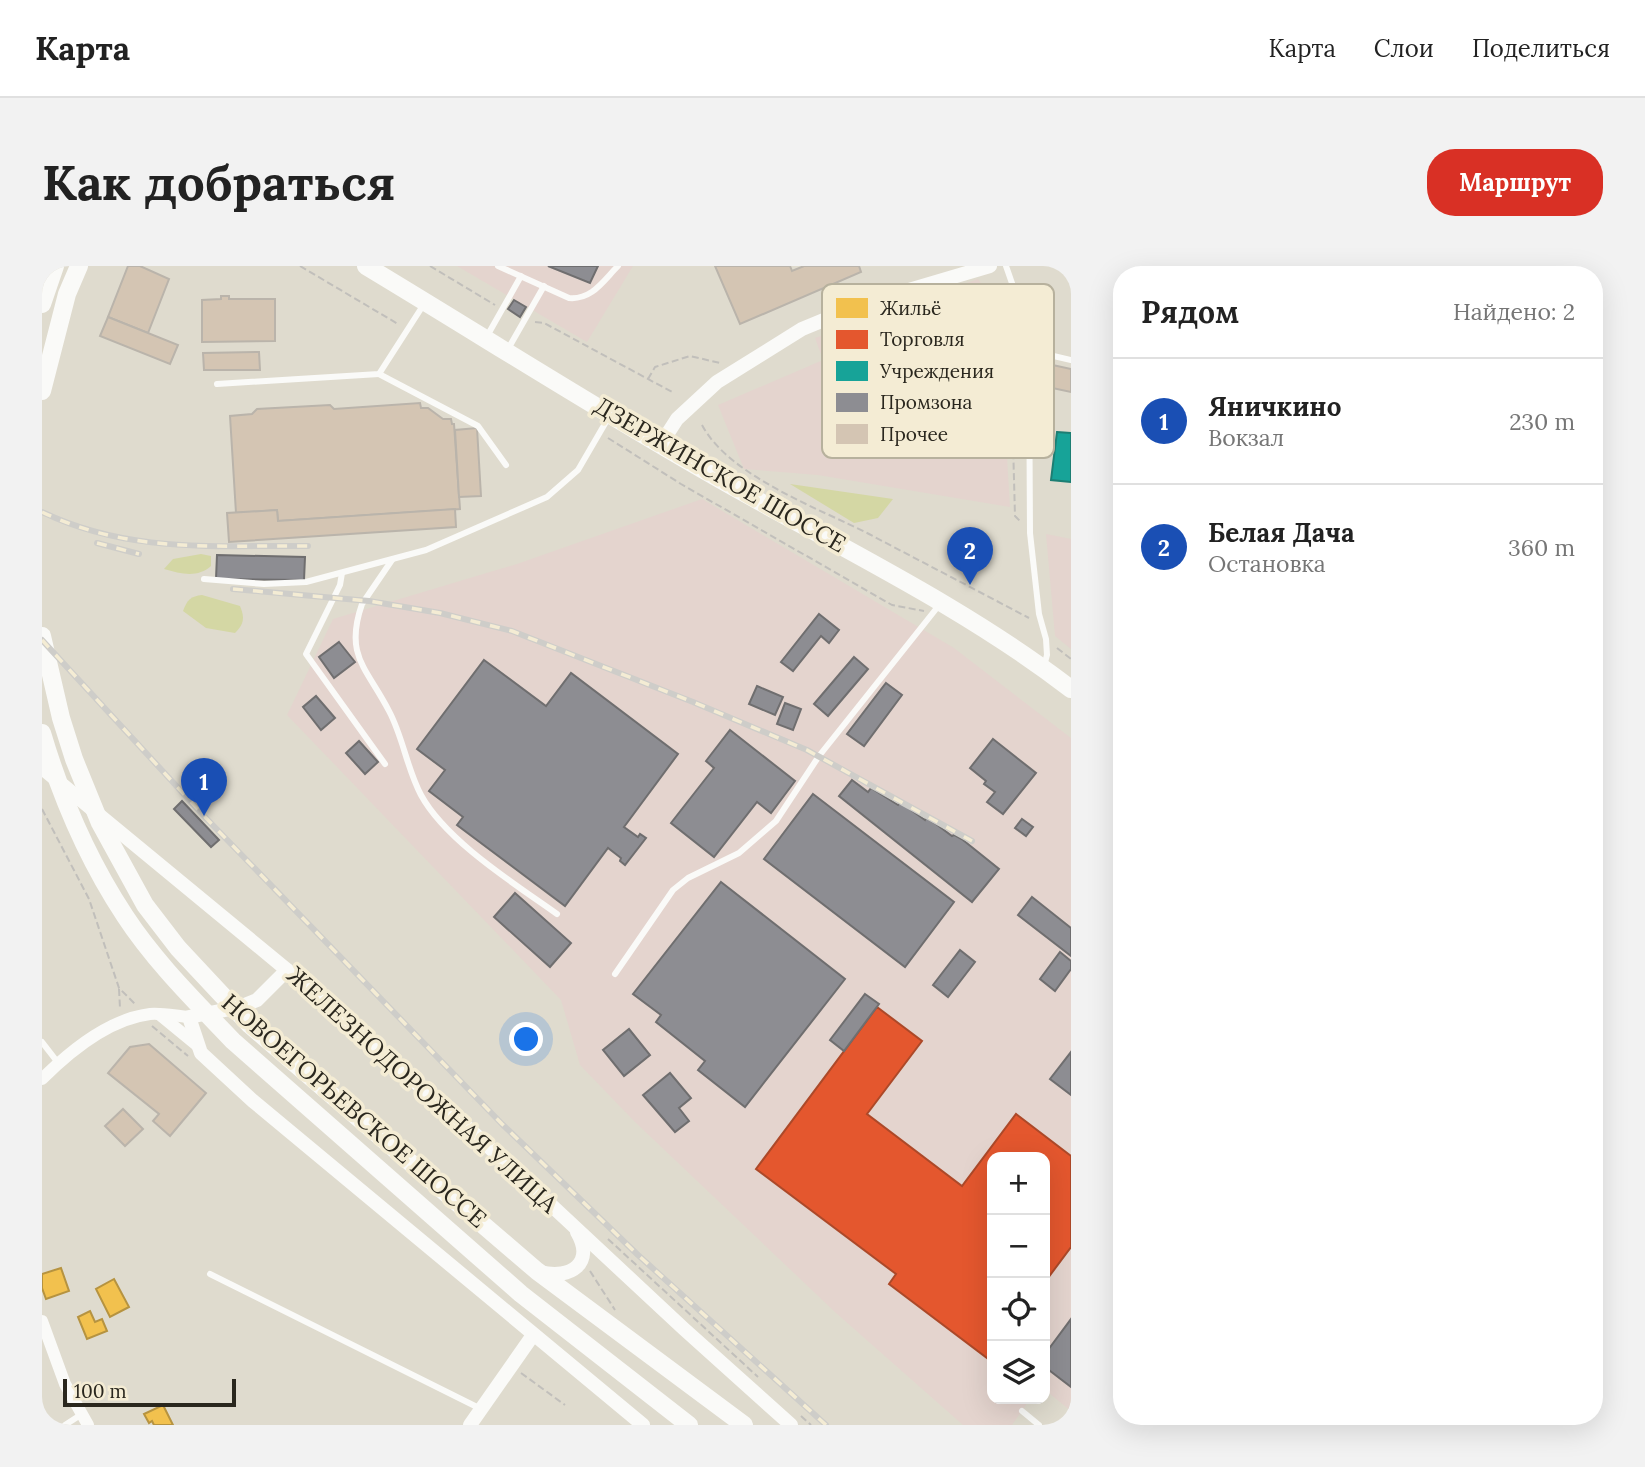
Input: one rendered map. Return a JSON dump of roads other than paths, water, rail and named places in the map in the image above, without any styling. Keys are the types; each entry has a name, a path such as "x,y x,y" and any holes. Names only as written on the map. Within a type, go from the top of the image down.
{"main road":[{"path":"42,304 55,266"},
{"path":"42,391 67,294 79,266"},
{"name":"ДЗЕРЖИНСКОЕ ШОССЕ","path":"366,266 937,608 1043,668 1071,689"},
{"name":"НОВОЕГОРЬЕВСКОЕ ШОССЕ","path":"42,636 61,718 74,759 118,859 145,905 178,948 250,1026 537,1271 744,1425"},
{"name":"НОВОЕГОРЬЕВСКОЕ ШОССЕ","path":"42,733 52,767 79,832 126,918 161,962 233,1041 521,1294 690,1425"}],"street":[{"path":"929,284 990,266"},
{"path":"661,444 682,413 736,368 802,329 822,320"},
{"name":"ЖЕЛЕЗНОДОРОЖНАЯ УЛИЦА","path":"42,768 287,970 477,1136 684,1329 795,1420"},
{"path":"42,1079 98,1033 152,1014 189,1017 240,1007 257,1000 287,970"},
{"path":"152,1014 198,1046"},
{"path":"189,1017 201,1053 253,1101 643,1425"},
{"path":"537,1271 564,1275 574,1270 581,1261 584,1250 573,1224"},
{"path":"42,1321 65,1384 85,1420"},
{"path":"470,1425 533,1335"}],"lane":[{"path":"498,266 569,298 585,297 593,292 618,266"},
{"path":"1006,266 1012,284"},
{"path":"486,338 521,276"},
{"path":"507,351 544,286"},
{"path":"379,374 426,302"},
{"path":"217,384 379,374 478,426 506,465"},
{"path":"204,579 264,584 306,582 426,550 547,496 579,470 611,414"},
{"path":"1029,458 1030,533 1048,655 1043,668"},
{"path":"392,560 359,611 354,632 360,664 390,712 422,796 446,828 503,875 557,914"},
{"path":"342,573 340,585 306,654 385,764"},
{"path":"615,974 659,906 673,890 688,878 739,853 776,821 819,756 937,608"},
{"path":"42,1042 59,1064"},
{"path":"42,1064 59,1064"},
{"path":"210,1274 481,1409"},
{"path":"1022,1410 1040,1425"},
{"path":"65,1425 85,1420"}],"railway":[{"path":"42,512 107,535 140,541 206,546 308,546"},
{"path":"97,543 139,554"},
{"path":"233,589 369,601 440,613 512,631 807,750 972,841"},
{"path":"42,640 204,816 502,1124 638,1255 826,1425"}],"place":[{"name":"Белая Дача","path":"970,585"},
{"name":"Яничкино","path":"204,816"}]}
